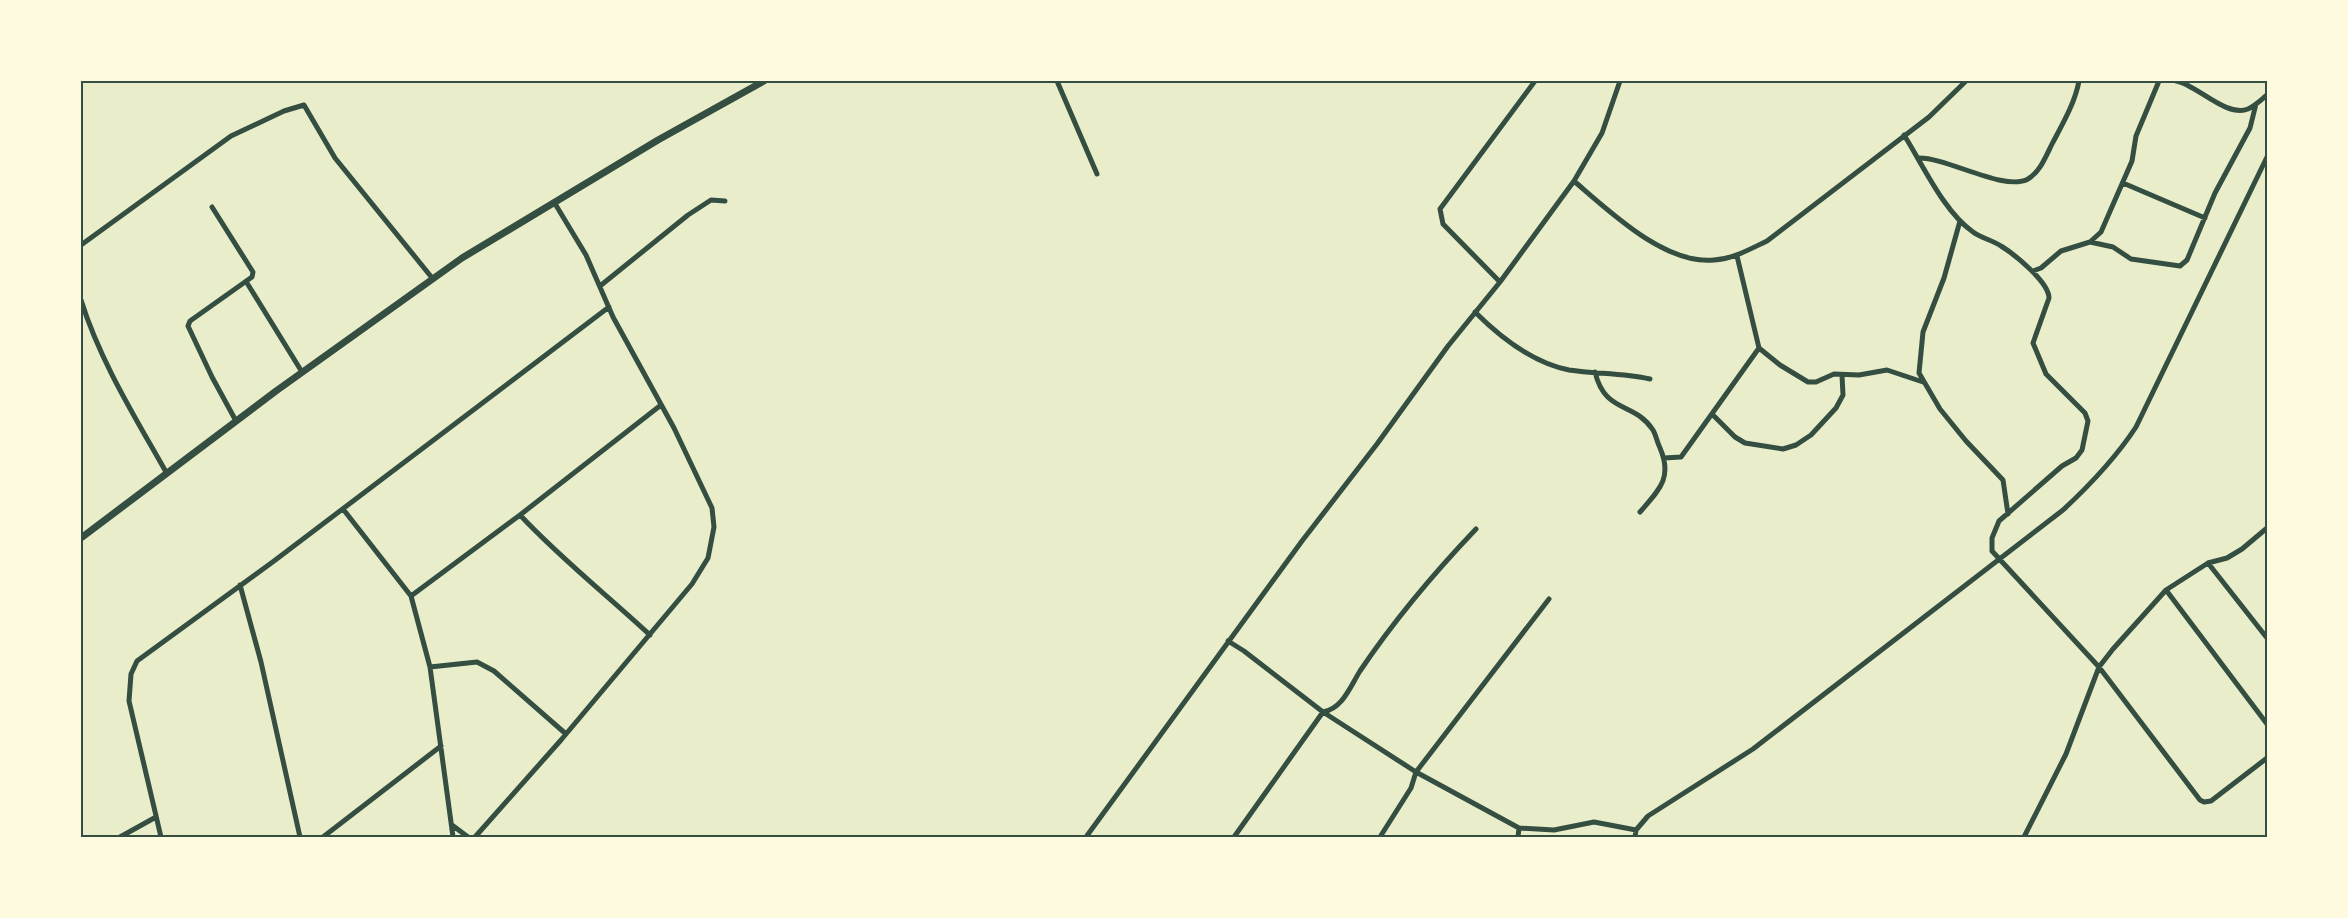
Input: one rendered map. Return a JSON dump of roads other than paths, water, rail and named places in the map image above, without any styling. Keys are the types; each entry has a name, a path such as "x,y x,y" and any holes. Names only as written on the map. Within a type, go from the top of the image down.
{"street":[{"path":"1057,81 1097,174"},
{"path":"1500,282 1443,224 1440,209 1535,81"},
{"path":"1086,837 1302,541 1475,312 1500,282 1574,181 1602,133 1620,81"},
{"path":"1574,181 1626,224 1671,254 1690,260 1714,260 1737,256 1767,241 1929,116 1966,81"},
{"path":"1918,158 1930,157 1976,174 2001,180 2017,182 2029,178 2040,167 2059,131 2079,81"},
{"path":"2033,271 2041,268 2061,251 2090,242 2101,232 2132,161 2136,136 2158,81"},
{"path":"2176,81 2211,100 2239,110 2247,110 2267,95"},
{"path":"81,538 166,472 302,372 462,258 759,82"},
{"path":"2090,242 2113,248 2131,259 2180,266 2187,260 2231,162 2250,128 2256,104"},
{"path":"81,245 231,136 284,111 304,105 335,158 433,279"},
{"path":"1904,135 1960,221 1974,233 2000,245 2033,271 2049,294 2033,343 2046,374 2084,413 2088,421 2082,450 2076,458 2062,466 1999,521 1992,538 1992,551 2099,667 2204,802 2211,801 2267,758"},
{"path":"1634,837 1636,830 1648,816 1753,749 2063,510 2119,454 2136,428 2267,157"},
{"path":"2123,183 2205,218"},
{"path":"600,286 688,214 711,200 725,201"},
{"path":"475,837 566,734 692,584 708,558 714,527 712,508 704,490 608,306 586,255 554,202"},
{"path":"212,206 253,272 252,278 190,322 188,326 236,421"},
{"path":"1960,221 1944,278 1923,332 1919,373 1940,408 1966,441 2003,480 2008,514"},
{"path":"1737,256 1760,348 1780,365 1808,382 1816,382 1834,374 1859,376 1887,370 1923,382"},
{"path":"247,282 302,372"},
{"path":"81,300 84,318 166,472"},
{"path":"161,837 130,701 131,674 137,661 343,509 608,306"},
{"path":"1475,312 1493,330 1542,361 1569,370 1622,373 1650,379"},
{"path":"1664,458 1681,458 1760,348"},
{"path":"1595,372 1604,395 1646,422 1653,430 1664,458 1666,470 1664,481 1640,512"},
{"path":"1712,414 1735,437 1745,443 1783,449 1796,445 1812,435 1836,408 1843,395 1842,375"},
{"path":"411,596 520,515 661,405"},
{"path":"343,509 411,596 430,667 453,837"},
{"path":"520,515 545,542 598,586 650,635"},
{"path":"2024,837 2066,754 2099,667 2138,619 2166,590 2208,563 2227,558 2242,549 2267,528"},
{"path":"1234,837 1323,712 1334,708 1340,703 1362,669 1441,566 1476,529"},
{"path":"2208,563 2267,638"},
{"path":"240,585 261,662 300,837"},
{"path":"2166,590 2267,724"},
{"path":"1380,837 1411,788 1416,772 1549,598"},
{"path":"1228,642 1244,651 1323,712 1416,772 1518,828 1554,830 1594,822 1636,830"},
{"path":"430,667 477,662 494,671 566,734"},
{"path":"323,837 441,746"},
{"path":"120,837 156,816"},
{"path":"452,825 468,837"},
{"path":"1518,828 1518,837"}]}
